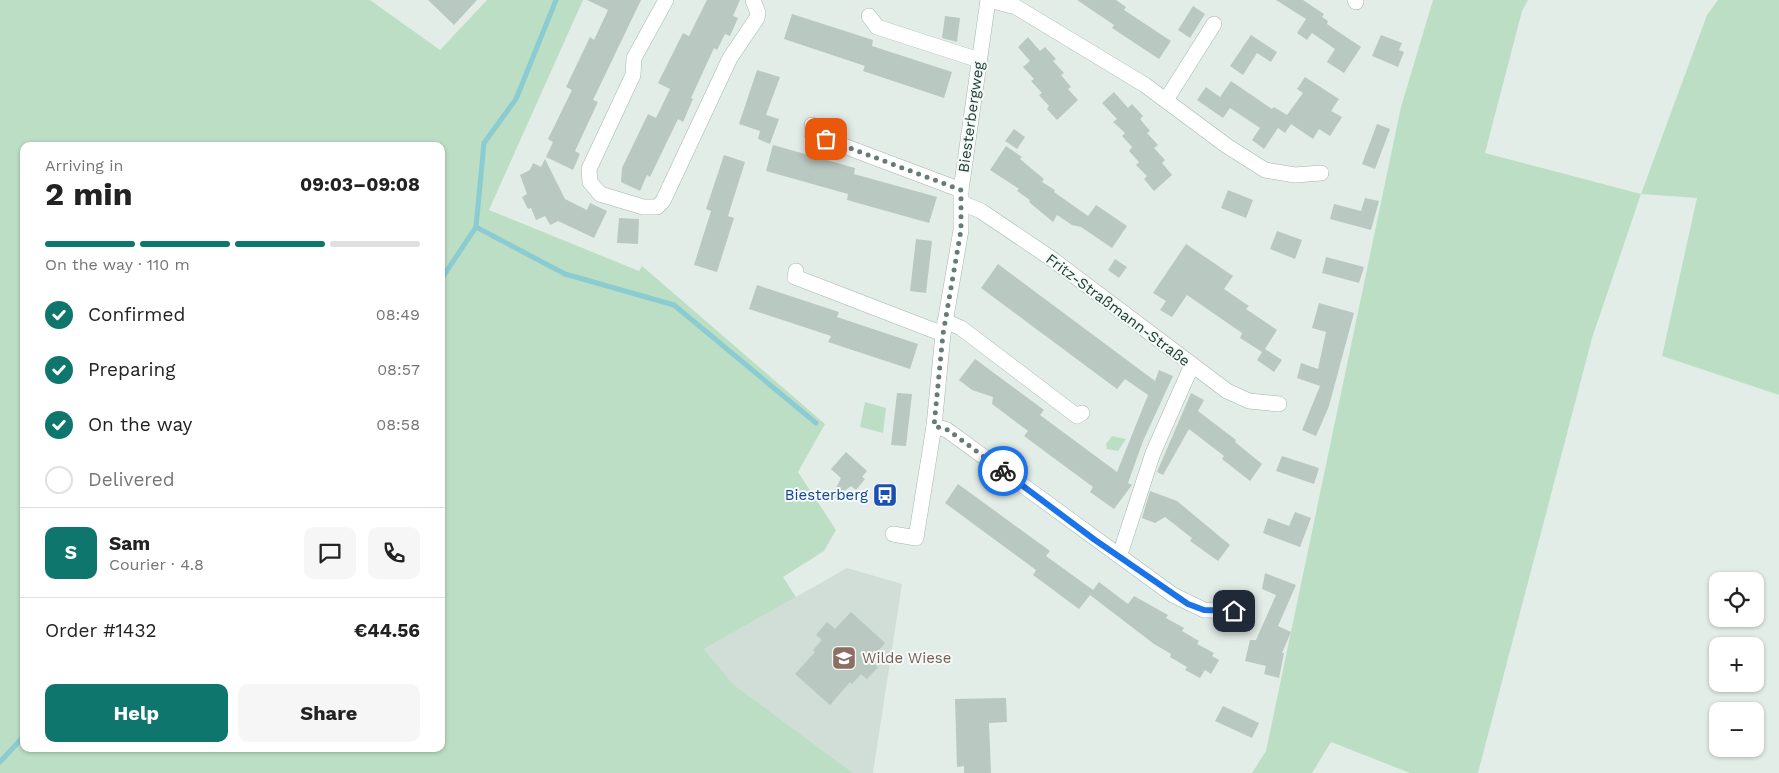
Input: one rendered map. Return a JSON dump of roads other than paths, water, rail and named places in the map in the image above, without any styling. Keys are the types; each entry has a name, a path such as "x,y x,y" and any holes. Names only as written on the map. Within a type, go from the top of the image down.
{"street":[{"path":"666,0 634,58 633,75 589,169 590,182 600,194 643,207 657,207 664,202 730,58 757,18 758,13 753,0"},
{"path":"989,0 1016,7 1145,85 1227,146 1265,170 1295,175 1321,173"},
{"name":"Biesterbergweg","path":"893,534 916,538 934,426 944,327 961,230 962,197 979,60 989,0"},
{"path":"869,16 877,27 979,60"},
{"path":"1166,100 1214,24"},
{"name":"Fritz-Straßmann-Straße","path":"812,126 812,134 962,197 1052,259 1234,395 1249,401 1279,404"},
{"path":"796,271 795,277 944,327 961,328 1077,416 1082,413"},
{"path":"1118,555 1122,548 1153,453 1192,365"},
{"path":"934,426 948,430 1188,604 1204,610 1234,611"}],"waterway":[{"path":"445,274 476,227 484,143 516,99 556,0"},
{"path":"476,227 565,274 674,305 816,423"},
{"path":"0,762 20,740"}],"place":[{"name":"Biesterberg","path":"885,495"},
{"name":"Wilde Wiese","path":"844,658"}]}
